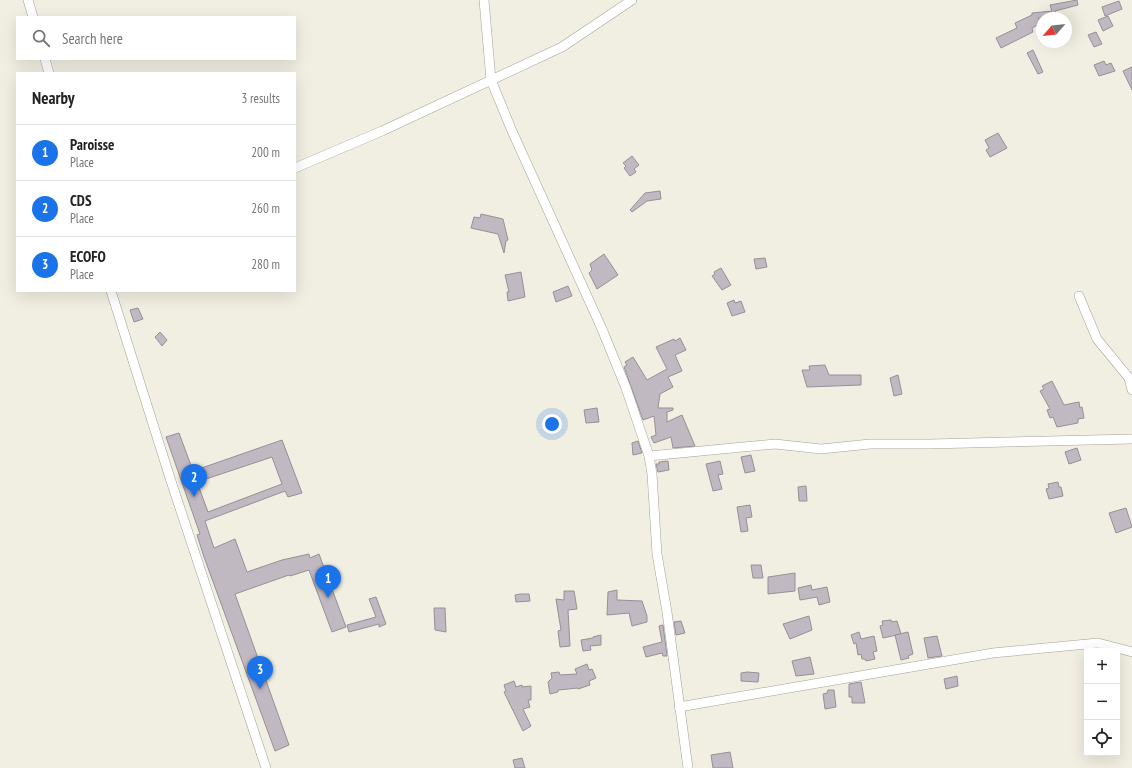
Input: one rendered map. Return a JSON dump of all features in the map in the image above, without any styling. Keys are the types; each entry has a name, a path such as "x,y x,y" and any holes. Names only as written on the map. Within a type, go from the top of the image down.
{"street":[{"path":"28,0 33,16"},
{"path":"484,0 491,80 512,131 602,329 626,388 649,456 652,474 658,554 688,768"},
{"path":"296,168 382,131 562,47 632,0"},
{"path":"45,60 49,72"},
{"path":"111,292 170,478 266,768"},
{"path":"1080,296 1097,340 1129,378 1132,390"},
{"path":"649,456 775,444 821,449 870,444 1132,439"},
{"path":"679,706 993,653 1098,643 1132,652"}],"building":[{"path":"1077,0 1078,5 1055,12 1042,12 1052,11 1050,5"},
{"path":"1119,1 1122,9 1105,16 1102,7"},
{"path":"1032,13 1036,13 1036,26 1032,28 1033,32 1001,48 996,38 1017,28 1015,23 1032,15"},
{"path":"1108,16 1113,26 1103,31 1098,20"},
{"path":"1096,32 1102,44 1094,47 1088,35"},
{"path":"1033,50 1043,72 1038,74 1027,53"},
{"path":"1104,61 1106,65 1111,63 1115,71 1099,76 1094,65"},
{"path":"1132,67 1132,90 1123,71"},
{"path":"998,133 1007,148 990,157 986,150 989,148 985,140"},
{"path":"632,156 639,165 634,169 636,172 630,176 624,168 626,166 623,163"},
{"path":"660,191 661,199 647,201 632,212 630,210 645,193"},
{"path":"481,214 503,219 508,240 506,241 504,253 498,234 471,228 474,217 480,218"},
{"path":"604,254 618,275 597,289 589,273 592,270 590,264"},
{"path":"765,258 767,267 756,269 754,259"},
{"path":"721,268 731,285 722,290 712,276 715,274 714,272"},
{"path":"521,272 525,297 508,301 507,292 509,292 505,275"},
{"path":"568,286 572,296 556,302 553,292"},
{"path":"734,300 735,303 741,301 745,312 732,316 727,303"},
{"path":"138,308 143,319 134,322 130,310"},
{"path":"160,332 167,340 162,346 155,337"},
{"path":"680,338 686,350 675,355 682,371 668,377 673,387 660,394 658,408 673,408 673,410 667,412 667,422 682,415 695,446 673,448 671,437 654,443 651,437 656,435 654,416 643,420 624,367 627,365 625,362 633,357 647,380 667,369 656,347"},
{"path":"825,365 829,375 861,375 861,385 807,387 802,370 810,370 809,366"},
{"path":"898,375 902,394 894,396 890,378"},
{"path":"1052,381 1064,405 1079,402 1080,408 1082,407 1084,418 1078,419 1078,423 1057,427 1053,417 1050,418 1047,410 1050,409 1040,391 1044,389 1042,386"},
{"path":"597,408 599,422 586,423 584,410"},
{"path":"179,433 193,471 282,440 302,493 288,497 285,491 205,521 214,548 235,539 247,572 282,560 309,554 310,558 319,554 346,627 332,632 309,570 290,576 289,575 235,594 289,745 275,751 204,557 197,535 200,534 166,437","holes":["272,457 282,484 208,512 197,482"]},
{"path":"638,441 642,453 633,455 632,443"},
{"path":"1077,448 1081,460 1069,464 1065,452"},
{"path":"751,455 755,471 745,473 741,457"},
{"path":"668,461 669,470 658,472 656,464 659,464 659,462"},
{"path":"720,461 723,474 718,475 722,489 713,491 706,464"},
{"path":"1058,482 1063,496 1049,499 1046,489 1049,488 1048,484"},
{"path":"806,486 807,501 799,501 798,487"},
{"path":"750,505 752,517 746,518 748,531 741,532 737,507"},
{"path":"1126,508 1132,527 1116,533 1109,513"},
{"path":"751,565 761,565 763,578 753,578"},
{"path":"795,573 795,591 768,594 768,577"},
{"path":"811,585 812,590 827,587 830,602 819,605 817,597 800,600 798,588"},
{"path":"617,590 617,600 642,601 647,616 647,622 632,626 629,613 607,615 608,592"},
{"path":"564,591 574,591 577,609 568,610 570,646 560,647 558,631 561,630 556,599 564,600"},
{"path":"529,594 530,601 516,602 515,595"},
{"path":"376,597 386,624 379,627 379,624 349,632 347,625 376,617 369,599"},
{"path":"434,608 445,608 446,632 435,630"},
{"path":"809,616 812,630 790,639 783,624"},
{"path":"891,620 892,622 897,621 901,634 883,638 880,626 883,625 882,621"},
{"path":"681,621 685,633 676,635 674,622"},
{"path":"663,625 667,656 663,656 662,653 646,657 643,647 662,642 659,626"},
{"path":"859,632 861,639 874,636 877,651 873,652 875,659 866,661 865,659 862,659 861,654 858,655 856,643 854,644 851,635"},
{"path":"908,632 913,654 908,656 909,658 901,660 895,635"},
{"path":"601,635 601,645 590,646 591,650 583,651 581,640"},
{"path":"937,636 942,656 928,658 924,638"},
{"path":"810,657 814,674 796,676 792,661"},
{"path":"587,664 589,670 592,669 596,678 589,681 590,685 578,689 558,690 558,692 550,694 548,682 552,678 551,673 559,672 560,675 577,674 575,669"},
{"path":"741,673 759,673 758,682 741,681"},
{"path":"957,676 958,686 946,689 944,679"},
{"path":"514,681 516,687 522,685 522,687 531,686 531,700 528,700 530,707 523,709 531,726 523,731 504,692 506,691 504,685"},
{"path":"861,682 865,703 852,703 852,697 849,697 849,684"},
{"path":"828,690 834,690 836,707 825,709 823,694 827,693"},
{"path":"730,752 733,768 713,768 711,755"},
{"path":"522,758 525,768 515,768 513,760"}],"place":[{"name":"CDS","path":"194,497"},
{"name":"Paroisse","path":"328,598"},
{"name":"ECOFO","path":"260,689"}]}
